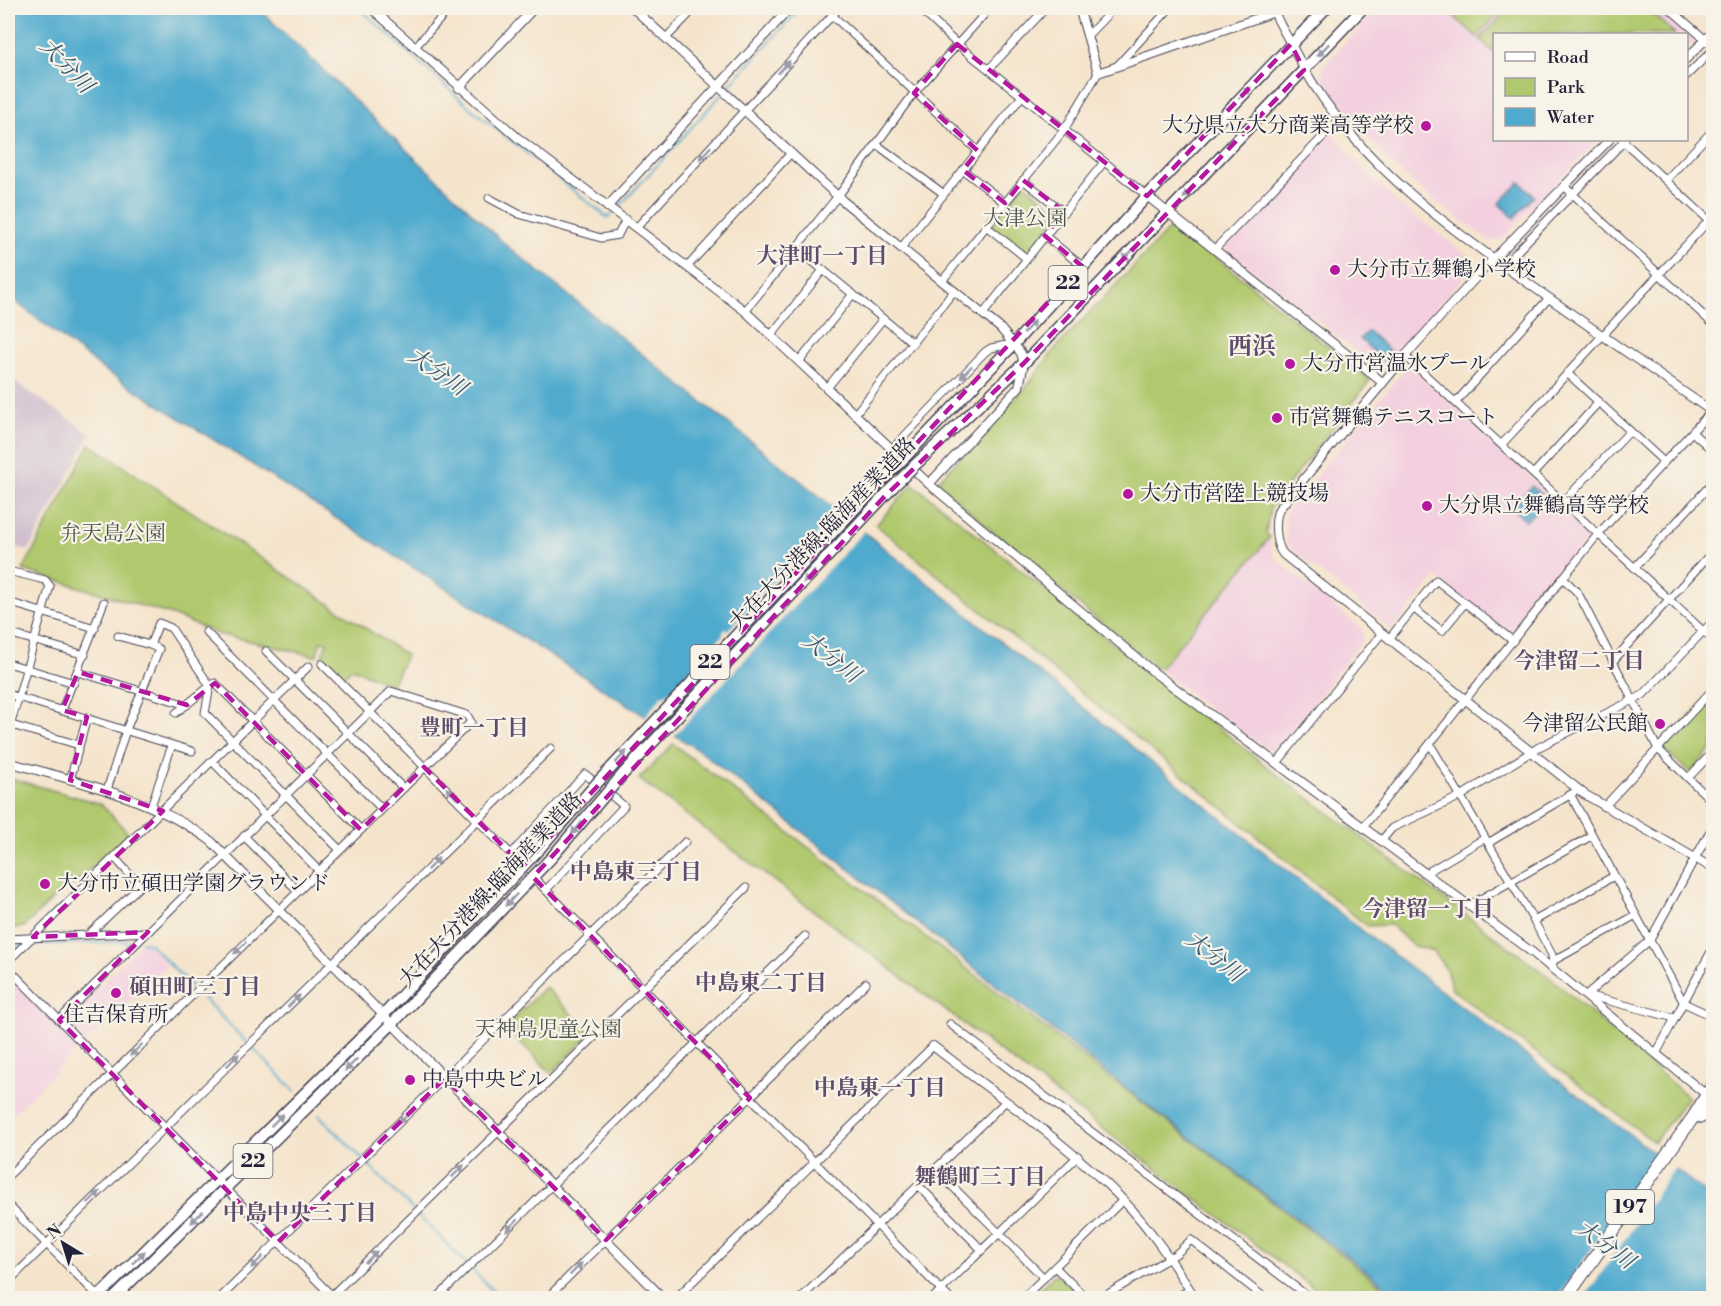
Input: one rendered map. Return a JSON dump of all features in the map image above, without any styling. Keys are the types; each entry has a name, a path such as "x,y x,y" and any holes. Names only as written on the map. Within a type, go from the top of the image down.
{"highway":[{"name":"197","path":"1566,1299 1711,1099 1713,1083"},
{"name":"197","path":"1576,1299 1696,1118"}],"main road":[{"name":"大在大分港線;臨海産業道路","path":"99,1298 385,1014 540,848 596,784 902,459 1014,344 1147,196 1326,8"},
{"name":"大在大分港線;臨海産業道路","path":"114,1299 392,1024 551,858 623,774 892,488 1024,363 1363,8"}],"street":[{"path":"371,8 459,88 608,208 745,311 929,484 1156,674 1553,964 1586,995 1711,1099"},
{"path":"415,47 450,8"},
{"path":"459,88 534,8"},
{"path":"633,8 838,196 983,314 1014,344 1024,363 1020,387 929,484"},
{"path":"666,38 695,8"},
{"path":"608,208 722,90 790,8"},
{"path":"636,228 839,8"},
{"path":"919,8 957,44 1382,382"},
{"path":"745,311 838,196 914,93 990,8"},
{"path":"989,69 1046,8"},
{"path":"1079,8 1098,73"},
{"path":"1087,36 1114,8"},
{"path":"1116,67 1170,8"},
{"path":"1669,8 1713,48 1688,74"},
{"path":"942,281 1064,130 1098,73 1274,10 1304,70 1338,121 1369,157 1425,209 1712,411 1599,533 1364,826"},
{"path":"832,15 978,151"},
{"path":"1688,57 1713,31"},
{"path":"901,248 1022,96"},
{"path":"1215,249 1338,121"},
{"path":"1666,180 1713,129"},
{"path":"1608,141 1493,259 1405,356 1279,508 1276,517 1279,547 1283,554 1531,753 1574,792 1713,869"},
{"path":"1503,266 1623,141"},
{"path":"1502,444 1712,220 1625,141"},
{"path":"876,144 944,194"},
{"path":"687,267 791,153"},
{"path":"983,314 1104,162"},
{"path":"963,170 1005,203"},
{"path":"1023,180 1064,212"},
{"path":"1564,186 1713,325"},
{"path":"489,198 519,214 601,238 618,235 626,221"},
{"path":"986,226 1026,258"},
{"path":"1045,236 1082,266"},
{"path":"796,248 913,343"},
{"path":"771,335 823,270"},
{"path":"855,414 954,291"},
{"path":"799,362 853,294"},
{"path":"1456,402 1550,298"},
{"path":"827,388 883,319"},
{"path":"892,449 985,352 991,348 1014,344"},
{"path":"1405,356 1713,640"},
{"path":"1568,373 1664,462"},
{"path":"1534,473 1599,402"},
{"path":"1564,501 1630,431"},
{"path":"1692,432 1713,452"},
{"path":"1635,567 1713,481"},
{"path":"1613,661 1713,550"},
{"path":"8,571 45,580 50,586 8,727 79,746"},
{"path":"1563,579 1578,593 1658,748 1713,803"},
{"path":"1277,763 1436,580 1513,641"},
{"path":"8,602 95,628"},
{"path":"63,710 104,602"},
{"path":"1413,608 1442,631 1465,603"},
{"path":"1382,840 1392,828 1461,796 1531,753 1643,695 1713,620"},
{"path":"150,645 159,623 171,628 210,686 205,713 340,850"},
{"path":"206,632 382,809"},
{"path":"8,633 85,655"},
{"path":"107,790 126,730 159,649 118,636"},
{"path":"266,651 403,788"},
{"path":"8,663 74,683"},
{"path":"322,664 523,866"},
{"path":"8,961 309,666"},
{"path":"78,672 187,705"},
{"path":"176,713 215,682 361,830"},
{"path":"1604,807 1713,688"},
{"path":"8,1176 471,722 467,715 391,691 59,1020"},
{"path":"8,694 192,751"},
{"path":"70,780 87,717"},
{"path":"1430,744 1534,921 1553,964"},
{"path":"151,806 172,746"},
{"path":"8,1282 551,748"},
{"path":"1688,778 1713,751"},
{"path":"8,762 107,790 163,811 195,830 226,854 663,1299"},
{"path":"213,762 319,871"},
{"path":"511,854 585,774 624,806 546,890"},
{"path":"1574,792 1591,836 1684,1003 1713,1017"},
{"path":"1426,873 1574,792"},
{"path":"1586,995 1650,940 1713,824"},
{"path":"244,836 298,891"},
{"path":"1470,905 1591,836"},
{"path":"220,1299 685,842"},
{"path":"89,934 140,886 114,858"},
{"path":"1534,921 1614,876"},
{"path":"533,877 949,1299"},
{"path":"8,968 331,1298 746,888"},
{"path":"1553,964 1636,915"},
{"path":"8,939 148,932"},
{"path":"437,1299 806,936"},
{"path":"1656,1054 1713,946"},
{"path":"8,952 18,951"},
{"path":"547,1299 866,983"},
{"path":"1586,995 1675,1018"},
{"path":"951,1024 1310,1299"},
{"path":"676,1299 933,1046 1078,1156 1123,1200 1170,1258 1195,1299"},
{"path":"801,1299 1005,1102"},
{"path":"933,1299 1078,1156"},
{"path":"935,1169 1044,1278"},
{"path":"918,1185 982,1250"},
{"path":"1023,1299 1123,1200"},
{"path":"8,1205 99,1298"},
{"path":"1101,1299 1170,1258 1191,1240 1265,1299"},
{"path":"1055,1267 1086,1299"},
{"path":"1175,1299 1190,1290"}],"highlighted area":[{"path":"957,44 1147,196 1291,44 1304,70 1024,363 883,498 533,877 750,1098 606,1240 445,1078 278,1242 59,1020 148,932 33,937 163,811 70,780 87,717 62,710 78,672 187,705 215,683 361,830 424,767 523,866 1082,266 1045,236 1064,212 1023,180 1005,203 963,170 978,151 914,93"}],"shaded area":[{"name":"大分県立大分商業高等学校","path":"1378,8 1662,8 1694,36 1694,41 1688,47 1688,33 1493,33 1493,141 1597,141 1501,240 1490,241 1436,202 1386,159 1347,113 1322,77 1323,66"},
{"name":"大分市立舞鶴小学校","path":"1332,132 1359,165 1396,202 1470,257 1472,268 1380,370 1224,246"},
{"name":"大分県立舞鶴高等学校","path":"1408,365 1589,531 1590,536 1512,634 1508,634 1436,577 1392,630 1287,545 1285,514"},
{"path":"8,377 91,434 28,551 8,544"},
{"path":"1270,537 1271,551 1277,560 1362,629 1363,640 1274,753 1235,728 1159,669"},
{"name":"住吉保育所","path":"142,943 151,947 167,965 86,1043 65,1021"},
{"path":"8,974 78,1049 8,1119"}],"green space":[{"path":"1451,8 1504,8 1477,37 1448,11"},
{"path":"1509,8 1646,8 1674,33 1493,33 1493,52 1480,39"},
{"name":"大津公園","path":"1026,185 1057,211 1058,215 1029,252 1025,252 992,227 992,223 1022,186"},
{"path":"1174,224 1370,380 1270,508 1266,533 1270,537 1159,669 1038,572 937,482 1028,385 1054,350"},
{"name":"弁天島公園","path":"90,444 406,655 392,685 352,668 342,677 321,658 327,642 321,641 316,656 218,634 172,615 23,570"},
{"path":"913,484 1279,776 1553,980 1688,1097 1654,1142 1452,989 1446,969 1433,951 1412,945 1391,925 1367,926 876,525"},
{"path":"1713,691 1713,747 1692,771 1688,771 1664,749 1664,745"},
{"path":"673,744 1398,1298 1327,1298 639,779"},
{"name":"大分市立碩田学園グラウンド","path":"13,779 101,804 129,834 73,885 69,883 24,927 8,928 8,784"},
{"name":"天神島児童公園","path":"545,987 591,1034 551,1073 505,1027"},
{"path":"1054,1275 1058,1275 1081,1298 1029,1298"}],"water":[{"name":"大分川","path":"8,8 258,8 507,246 1351,922 1713,1198 1713,1298 1402,1298 1159,1114 700,751 101,368 8,296"},
{"path":"1520,182 1534,196 1514,218 1499,204"},
{"path":"1368,331 1390,351 1382,360 1360,339"},
{"path":"1532,486 1547,499 1526,521 1512,508"}],"pier":[{"path":"841,509 866,529 673,737 644,718 663,695 669,693 722,636 725,629 728,630 759,597 758,594 764,591"},
{"path":"1659,1153 1676,1166 1584,1298 1557,1298"}],"waterway":[{"path":"359,8 469,107 608,218 613,213"},
{"path":"726,89 801,8"},
{"path":"617,209 722,94"},
{"path":"27,945 136,941"},
{"path":"141,942 149,943 194,989"},
{"path":"8,946 22,945"},
{"path":"198,993 295,1091"},
{"path":"319,1115 414,1211"},
{"path":"418,1215 500,1298"}],"place":[{"name":"大分県立大分商業高等学校","path":"1426,126"},
{"name":"大分市立舞鶴小学校","path":"1335,270"},
{"name":"大分市営温水プール","path":"1290,364"},
{"name":"市営舞鶴テニスコート","path":"1277,418"},
{"name":"大分市営陸上競技場","path":"1128,494"},
{"name":"大分県立舞鶴高等学校","path":"1427,506"},
{"name":"今津留公民館","path":"1660,724"},
{"name":"大分市立碩田学園グラウンド","path":"45,884"},
{"name":"住吉保育所","path":"116,993"},
{"name":"中島中央ビル","path":"410,1080"}],"district":[{"name":"大津町一丁目","path":"822,256"},
{"name":"西浜","path":"1252,347"},
{"name":"今津留二丁目","path":"1579,661"},
{"name":"豊町一丁目","path":"474,728"},
{"name":"中島東三丁目","path":"636,872"},
{"name":"今津留一丁目","path":"1428,909"},
{"name":"中島東二丁目","path":"761,983"},
{"name":"碩田町三丁目","path":"195,987"},
{"name":"中島東一丁目","path":"880,1088"},
{"name":"舞鶴町三丁目","path":"980,1177"},
{"name":"中島中央三丁目","path":"300,1213"}]}
